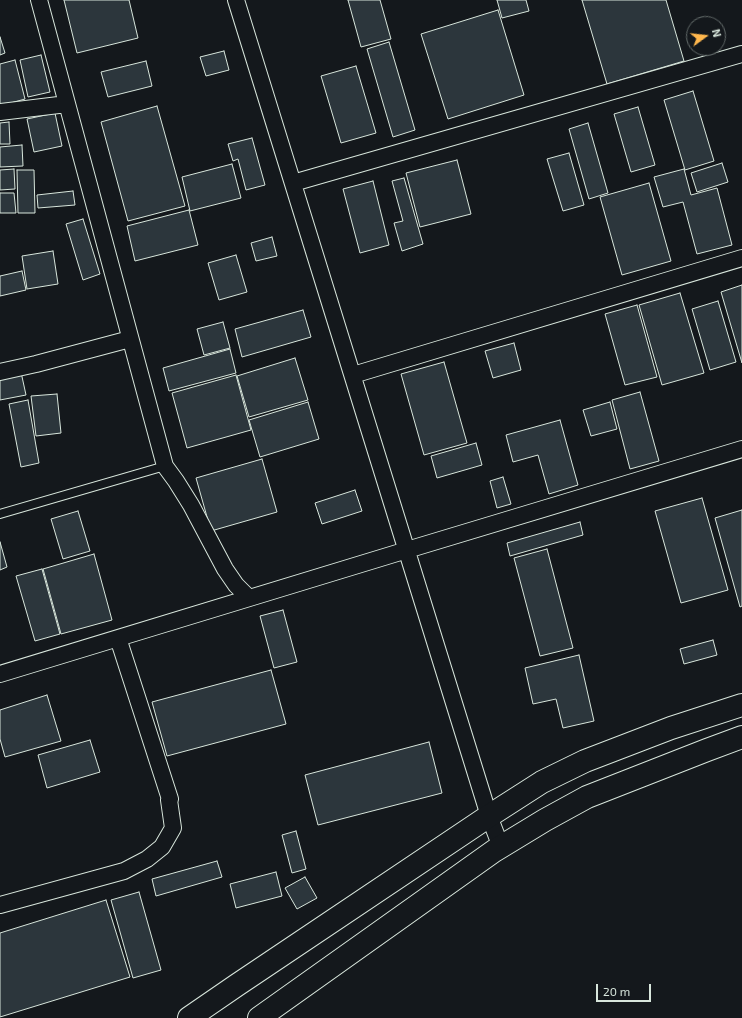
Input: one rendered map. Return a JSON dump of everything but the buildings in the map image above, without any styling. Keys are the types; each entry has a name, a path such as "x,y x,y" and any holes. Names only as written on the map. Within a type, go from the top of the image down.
{"street":[{"path":"39,0 165,466 191,504 225,569 249,598"},
{"path":"236,0 489,816 501,847"},
{"path":"293,183 742,54"},
{"path":"0,112 67,104"},
{"path":"352,375 742,258"},
{"path":"0,372 130,339"},
{"path":"0,674 742,449"},
{"path":"0,905 124,871 147,859 162,847 173,828 170,799 118,638"},
{"path":"189,1018 542,782 585,761 670,728 742,705"},
{"path":"259,1018 501,847 545,820 587,797 742,737"}],"lane":[{"path":"0,514 165,466"}]}
